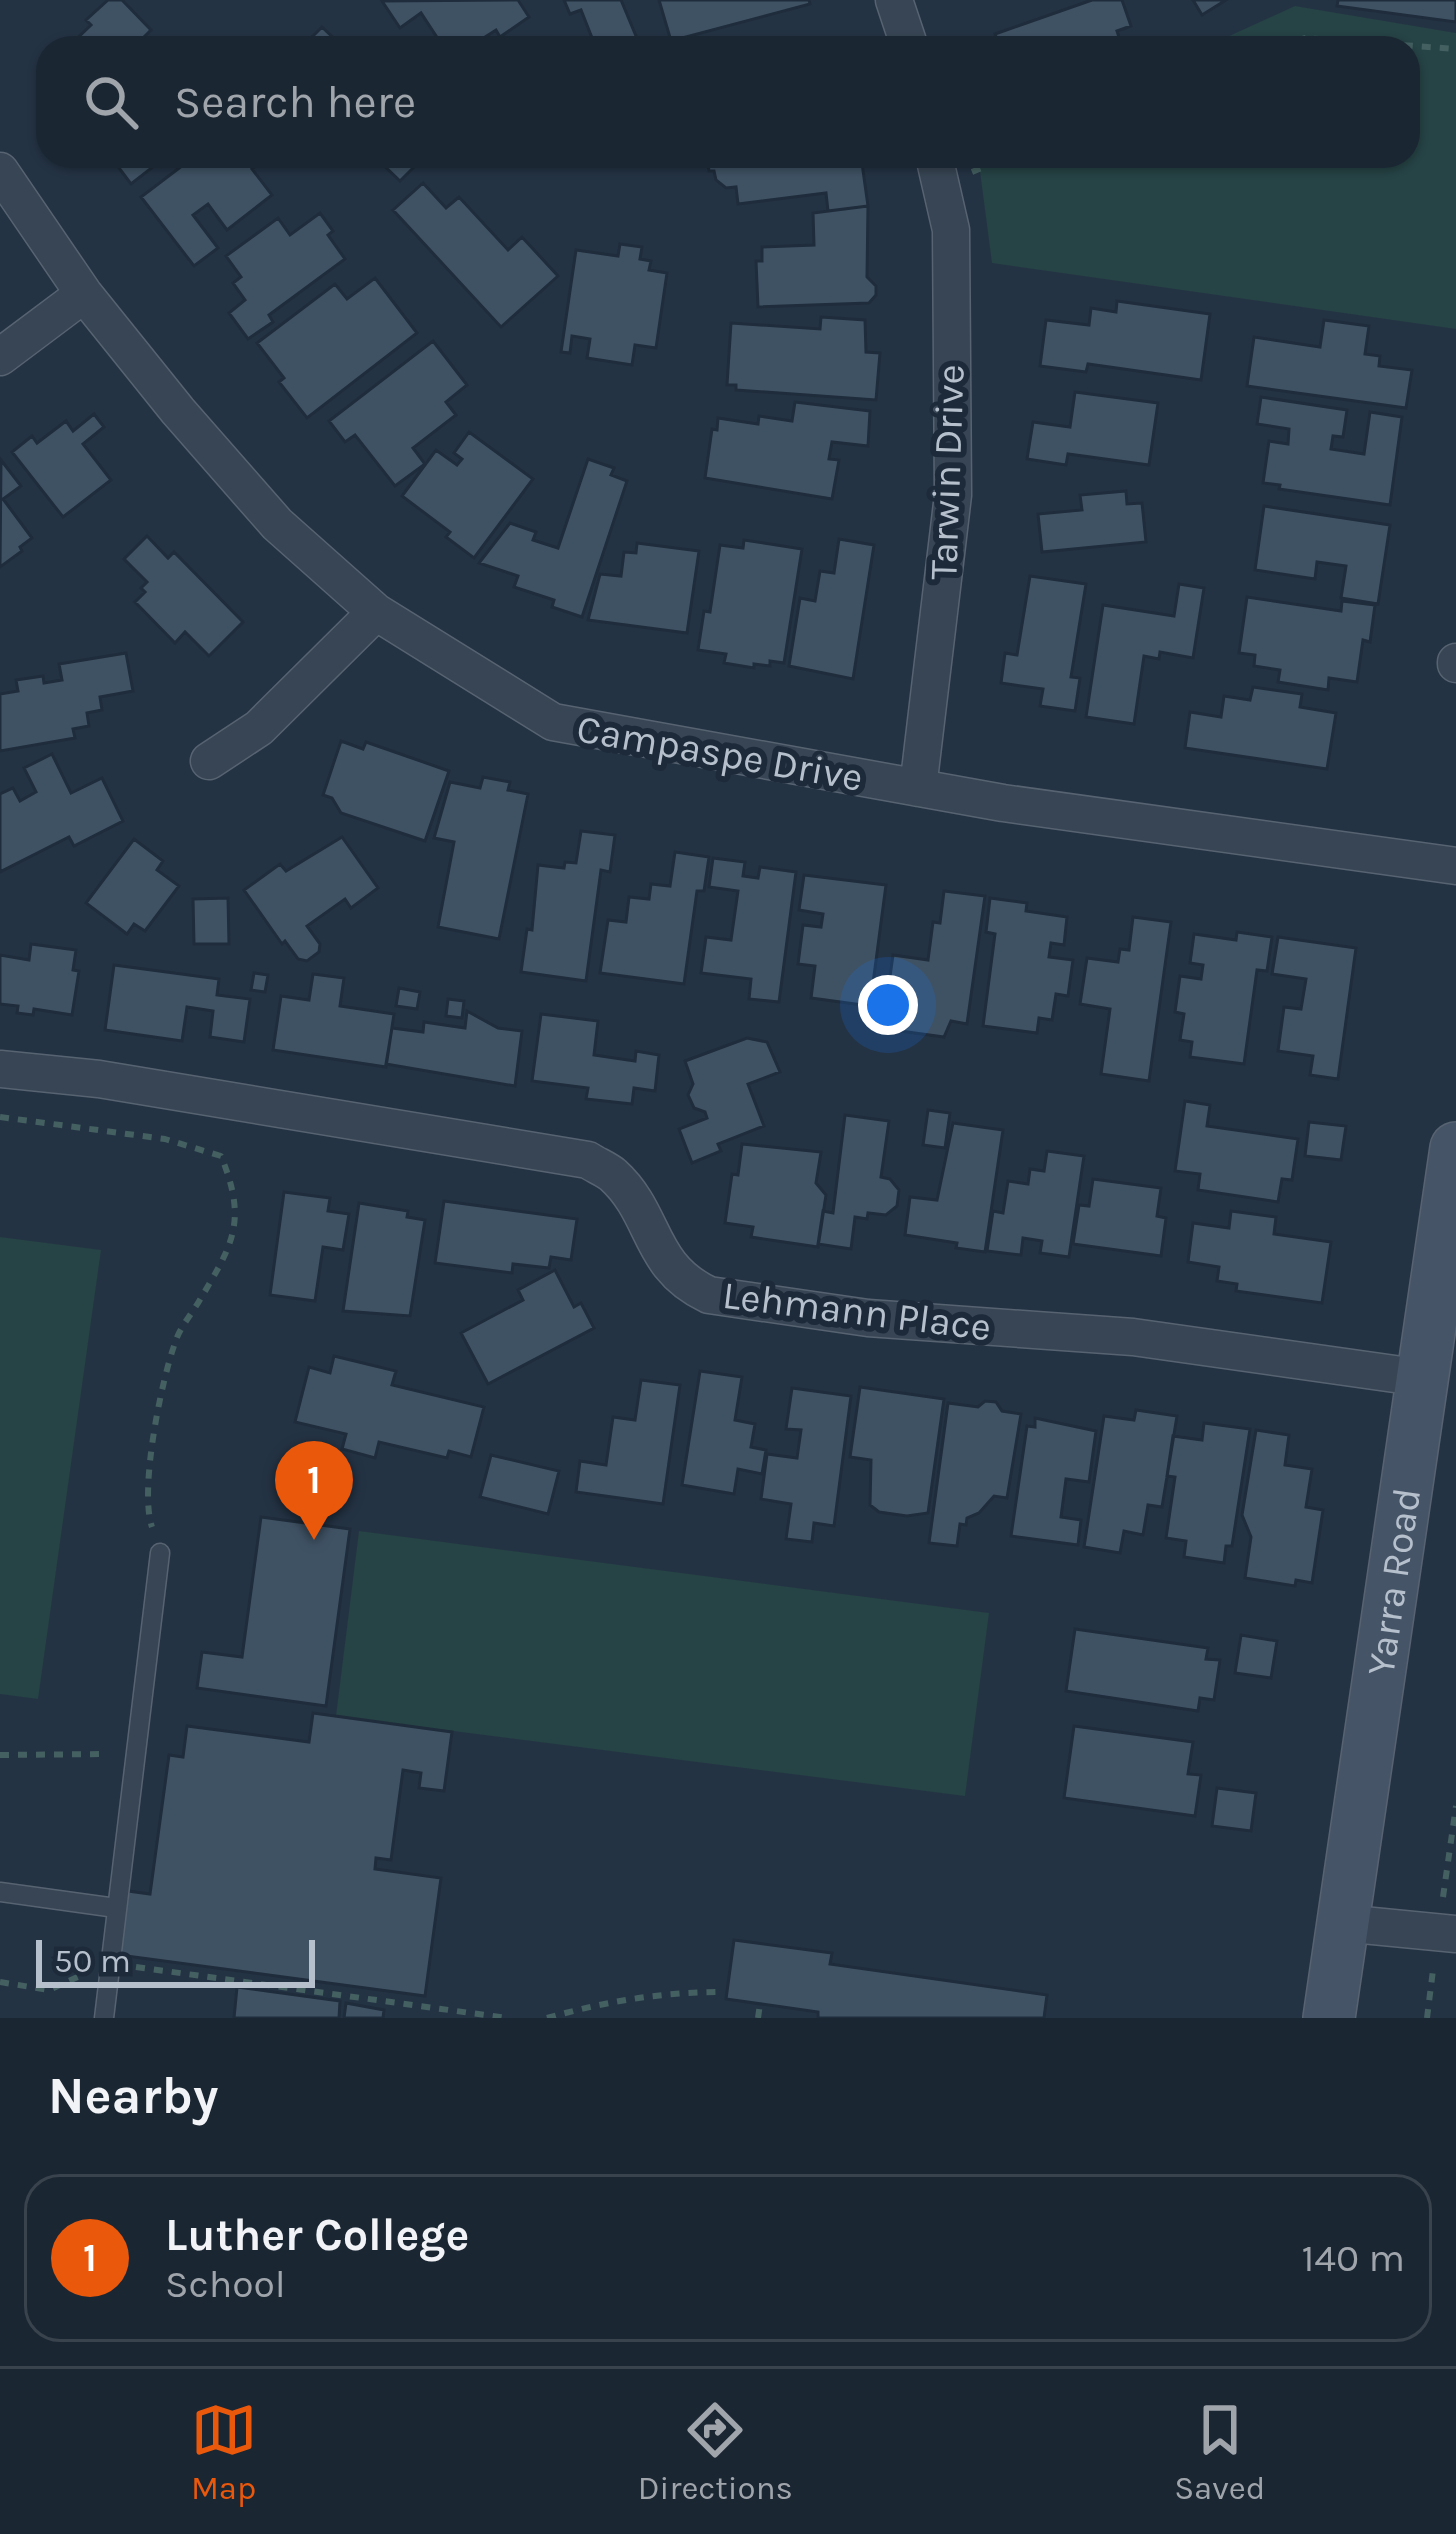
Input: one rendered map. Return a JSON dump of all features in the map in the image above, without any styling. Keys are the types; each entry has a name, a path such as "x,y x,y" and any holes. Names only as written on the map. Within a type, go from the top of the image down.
{"main road":[{"name":"Yarra Road","path":"1329,2018 1456,1148"}],"street":[{"path":"894,0 899,36"},
{"name":"Tarwin Drive","path":"918,788 953,494 951,230 937,168"},
{"name":"Campaspe Drive","path":"0,171 83,294 278,524 376,612 553,722 918,788 1456,866"},
{"path":"0,356 83,294"},
{"path":"209,761 259,728 376,612"},
{"name":"Lehmann Place","path":"0,1069 99,1079 588,1160 612,1175 633,1200 668,1266 685,1283 709,1294 868,1318 1133,1337 1424,1378"},
{"path":"1342,1923 1456,1934"}],"lane":[{"path":"104,2018 160,1553"},
{"path":"0,1892 116,1908"}],"path":[{"path":"1420,46 1456,49"},
{"path":"0,1117 165,1139 221,1156 235,1190 235,1231 175,1341 156,1430 145,1507 160,1553"},
{"path":"0,1754 135,1755"},
{"path":"0,1982 49,1990 109,1963 507,2018"},
{"path":"547,2018 614,1999 724,1992"},
{"path":"758,2018 760,2004"}],"green space":[{"path":"1295,6 1456,33 1456,329 992,263 980,168 1420,168 1420,36 1229,36"},
{"path":"0,1237 101,1250 38,1699 0,1694"},
{"path":"359,1531 989,1613 965,1796 336,1716"}],"building":[{"path":"108,0 122,0 151,30 145,36 80,36 91,25 86,20"},
{"path":"518,0 529,17 501,36 496,30 487,36 436,36 421,13 400,28 382,1"},
{"path":"564,0 621,0 636,36 591,36 581,10 570,14"},
{"path":"659,0 809,0 810,4 690,36 670,36"},
{"path":"1092,0 1122,0 1131,26 1117,31 1119,36 995,34"},
{"path":"1193,0 1226,0 1202,15"},
{"path":"1338,0 1456,0 1456,22 1337,6"},
{"path":"119,168 152,168 131,184"},
{"path":"179,168 253,168 272,195 227,230 208,204 193,215 218,248 194,266 141,197"},
{"path":"386,168 413,168 400,181"},
{"path":"863,168 868,206 828,211 826,193 738,204 736,187 726,188 709,171"},
{"path":"423,183 446,208 459,197 508,250 522,237 558,276 501,327 393,210"},
{"path":"868,206 867,277 876,286 869,303 758,307 756,261 762,261 762,247 814,245 813,213"},
{"path":"320,213 345,259 269,315 273,322 248,339 229,313 245,300 233,283 241,277 226,256 278,218 290,235"},
{"path":"620,244 642,247 640,259 651,261 649,270 667,273 656,348 635,345 632,365 587,358 590,339 572,336 570,353 561,352 576,250 618,256"},
{"path":"375,278 417,333 307,418 257,343 335,284 347,299"},
{"path":"1117,301 1210,314 1201,380 1088,364 1086,372 1040,366 1046,320 1089,325 1091,308 1116,312"},
{"path":"821,317 865,320 866,352 880,353 876,400 736,390 736,385 727,385 731,323 820,329"},
{"path":"1324,320 1369,326 1365,354 1380,356 1379,366 1412,370 1406,408 1247,386 1254,337 1320,347"},
{"path":"433,341 467,385 446,402 456,415 413,448 425,464 395,486 355,435 345,442 329,421"},
{"path":"1075,392 1158,403 1149,465 1068,454 1066,465 1027,459 1033,422 1070,427"},
{"path":"1261,397 1347,410 1343,437 1333,436 1331,449 1364,454 1370,412 1402,417 1390,505 1263,483 1269,441 1288,444 1289,429 1257,424"},
{"path":"795,402 870,411 868,446 832,442 829,459 839,460 832,499 705,478 718,418 758,424 759,416 792,421"},
{"path":"94,414 104,427 83,444 111,480 63,517 12,452 32,436 37,443 66,421 73,431"},
{"path":"469,432 533,479 474,558 446,537 450,532 402,496 436,450 457,465 462,459 454,453"},
{"path":"588,459 614,468 611,475 627,481 582,617 552,607 554,600 514,587 518,576 479,563 510,523 536,532 533,540 558,548"},
{"path":"1,460 21,486 3,499 32,538 0,567"},
{"path":"1126,491 1127,504 1142,503 1146,542 1042,552 1038,514 1082,510 1080,495"},
{"path":"1264,506 1390,525 1378,604 1341,598 1346,566 1317,562 1315,579 1255,570"},
{"path":"147,536 168,558 174,552 243,622 209,656 185,632 175,643 135,602 147,582 124,559"},
{"path":"839,539 874,545 853,679 789,666 800,598 815,601 820,571 834,573"},
{"path":"744,540 802,549 784,663 770,661 770,666 754,664 754,668 724,663 726,654 698,650 704,611 710,612 720,545 743,548"},
{"path":"637,543 699,551 687,633 588,620 600,574 621,576 624,552 636,553"},
{"path":"1030,576 1086,584 1071,677 1080,678 1075,711 1040,706 1043,689 1001,683 1005,653 1017,655"},
{"path":"1179,584 1204,588 1193,658 1160,652 1159,659 1144,656 1134,724 1086,717 1103,605 1174,616"},
{"path":"1247,597 1341,611 1342,601 1375,605 1370,642 1363,640 1357,682 1329,678 1328,690 1278,682 1280,670 1254,666 1255,655 1239,653"},
{"path":"126,653 133,691 100,697 102,710 87,713 89,726 73,729 75,738 0,751 0,694 18,691 16,680 43,676 44,683 62,680 59,664"},
{"path":"1253,687 1302,694 1300,707 1336,713 1327,769 1185,748 1190,712 1221,717 1224,696 1250,700"},
{"path":"341,741 363,749 366,742 449,771 425,841 341,813 332,798 323,795"},
{"path":"52,754 71,793 102,778 123,821 74,846 69,837 0,872 0,794 13,788 20,801 36,792 24,768"},
{"path":"483,777 510,782 508,790 528,794 499,939 438,927 454,842 434,838 450,782 480,788"},
{"path":"581,831 615,835 610,872 601,870 586,981 521,972 527,929 532,930 538,865 564,868 565,862 576,863"},
{"path":"342,837 378,888 351,908 345,899 307,926 320,944 319,952 307,961 298,959 244,890 280,864 286,871"},
{"path":"134,839 163,861 157,870 179,886 145,931 134,924 127,934 86,903"},
{"path":"675,852 709,857 704,891 697,891 684,984 600,973 608,920 626,922 629,897 649,899 651,884 670,886"},
{"path":"713,858 745,862 743,876 758,878 760,867 796,872 779,1002 749,999 751,979 701,973 706,937 731,940 738,891 709,887"},
{"path":"804,875 886,885 870,1006 811,998 815,966 798,964 803,925 821,927 823,914 799,910"},
{"path":"944,891 985,896 967,1024 951,1021 944,1037 893,1030 885,1012 893,955 928,960 933,922 940,923"},
{"path":"228,898 229,944 194,944 193,899"},
{"path":"990,898 1027,903 1026,911 1067,917 1064,945 1051,943 1049,957 1073,960 1068,996 1056,994 1052,1020 1039,1018 1037,1033 983,1026 995,934 986,932"},
{"path":"1133,917 1171,922 1149,1081 1101,1074 1110,1009 1080,1004 1087,958 1118,962 1120,949 1129,950"},
{"path":"1237,932 1272,937 1267,971 1257,970 1244,1064 1190,1057 1192,1042 1180,1040 1184,1014 1175,1012 1180,976 1201,979 1203,965 1190,963 1194,934 1236,940"},
{"path":"1278,937 1356,948 1338,1079 1310,1075 1313,1056 1278,1051 1284,1007 1301,1009 1306,979 1272,974"},
{"path":"31,944 76,950 73,970 79,971 72,1015 34,1009 33,1015 17,1013 18,1006 0,1004 0,955 29,960"},
{"path":"114,965 219,979 217,995 250,999 244,1042 210,1037 213,1011 187,1007 182,1041 105,1030"},
{"path":"254,973 268,975 265,992 251,990"},
{"path":"313,974 344,978 340,1006 394,1014 386,1067 273,1050 281,996 309,1000"},
{"path":"399,988 420,992 417,1009 396,1006"},
{"path":"448,999 464,1001 462,1018 446,1016"},
{"path":"467,1011 498,1028 522,1031 515,1086 386,1064 392,1028 423,1032 424,1022 465,1028"},
{"path":"541,1014 598,1021 594,1055 635,1061 636,1051 659,1055 655,1091 634,1088 632,1104 586,1099 588,1088 532,1081"},
{"path":"747,1038 767,1042 780,1072 748,1084 764,1126 718,1144 721,1151 692,1163 679,1129 707,1118 694,1108 688,1095 693,1084 685,1061"},
{"path":"1185,1101 1210,1105 1207,1126 1298,1139 1292,1180 1282,1179 1278,1202 1198,1190 1200,1174 1175,1171"},
{"path":"928,1110 950,1113 945,1148 923,1145"},
{"path":"845,1115 889,1121 881,1177 890,1179 899,1190 897,1206 886,1215 855,1217 851,1249 818,1244 823,1211 833,1213"},
{"path":"1309,1122 1346,1126 1341,1160 1305,1156"},
{"path":"953,1123 1003,1130 985,1252 905,1235 910,1197 937,1200"},
{"path":"742,1144 821,1152 816,1183 826,1195 818,1247 751,1237 753,1227 725,1223"},
{"path":"1047,1151 1084,1156 1069,1257 1040,1253 1042,1241 1023,1238 1021,1255 987,1251 993,1211 1003,1213 1008,1181 1028,1184 1030,1169 1044,1171"},
{"path":"1093,1179 1161,1188 1157,1216 1166,1218 1161,1256 1073,1244 1079,1205 1089,1206"},
{"path":"284,1192 330,1198 328,1211 349,1214 343,1250 323,1247 315,1301 270,1295"},
{"path":"444,1201 577,1219 571,1260 551,1257 549,1268 513,1264 512,1273 435,1263"},
{"path":"359,1203 408,1211 407,1217 425,1220 410,1316 343,1311"},
{"path":"1231,1211 1276,1217 1274,1234 1331,1242 1322,1303 1236,1291 1237,1284 1217,1281 1219,1267 1188,1262 1193,1223 1229,1228"},
{"path":"555,1270 574,1307 581,1303 594,1328 488,1384 461,1333 523,1300 518,1290"},
{"path":"334,1356 396,1371 392,1385 484,1407 471,1457 449,1451 447,1458 379,1442 375,1458 342,1449 346,1434 295,1422 309,1367 330,1373"},
{"path":"700,1371 742,1377 735,1420 755,1424 751,1447 766,1450 762,1474 738,1469 734,1494 682,1485"},
{"path":"641,1380 680,1385 663,1504 576,1492 580,1461 606,1465 613,1417 635,1420"},
{"path":"860,1387 944,1399 928,1513 907,1516 879,1512 870,1505 871,1460 850,1457"},
{"path":"792,1388 851,1396 834,1526 814,1523 812,1542 786,1539 791,1504 761,1499 767,1454 797,1458 801,1430 786,1429"},
{"path":"985,1401 996,1402 1002,1411 1021,1414 1007,1498 994,1496 979,1513 967,1518 966,1525 960,1524 957,1546 929,1543 948,1403 978,1407"},
{"path":"1136,1410 1177,1416 1162,1507 1148,1505 1143,1535 1124,1531 1120,1553 1084,1547 1104,1416 1134,1420"},
{"path":"1035,1418 1096,1431 1089,1482 1066,1479 1061,1517 1081,1520 1078,1545 1011,1536 1027,1426 1035,1427"},
{"path":"1204,1423 1250,1429 1232,1546 1226,1546 1224,1563 1184,1557 1186,1541 1166,1538 1175,1477 1167,1476 1173,1436 1202,1440"},
{"path":"1256,1430 1289,1435 1285,1465 1312,1469 1306,1507 1323,1510 1312,1583 1296,1580 1295,1586 1245,1578 1251,1537 1242,1515"},
{"path":"491,1455 559,1471 548,1514 480,1497"},
{"path":"261,1517 350,1529 326,1706 197,1688 202,1652 242,1657"},
{"path":"1075,1629 1208,1648 1206,1659 1220,1660 1214,1700 1200,1698 1198,1711 1066,1691"},
{"path":"1241,1635 1277,1641 1271,1678 1235,1673"},
{"path":"313,1713 452,1732 444,1791 419,1788 421,1773 403,1770 391,1860 376,1858 375,1869 441,1878 425,1996 119,1955 128,1891 150,1894 169,1755 183,1757 187,1726 309,1742"},
{"path":"1074,1726 1193,1742 1188,1774 1201,1775 1195,1816 1064,1798"},
{"path":"1217,1788 1256,1793 1251,1831 1212,1826"},
{"path":"734,1940 832,1953 830,1964 1047,1995 1044,2018 818,2018 818,2012 726,1999"},
{"path":"237,1987 340,2001 339,2018 234,2018"},
{"path":"346,2003 384,2010 383,2018 344,2018"}],"place":[{"name":"Luther College","path":"314,1540"}]}
